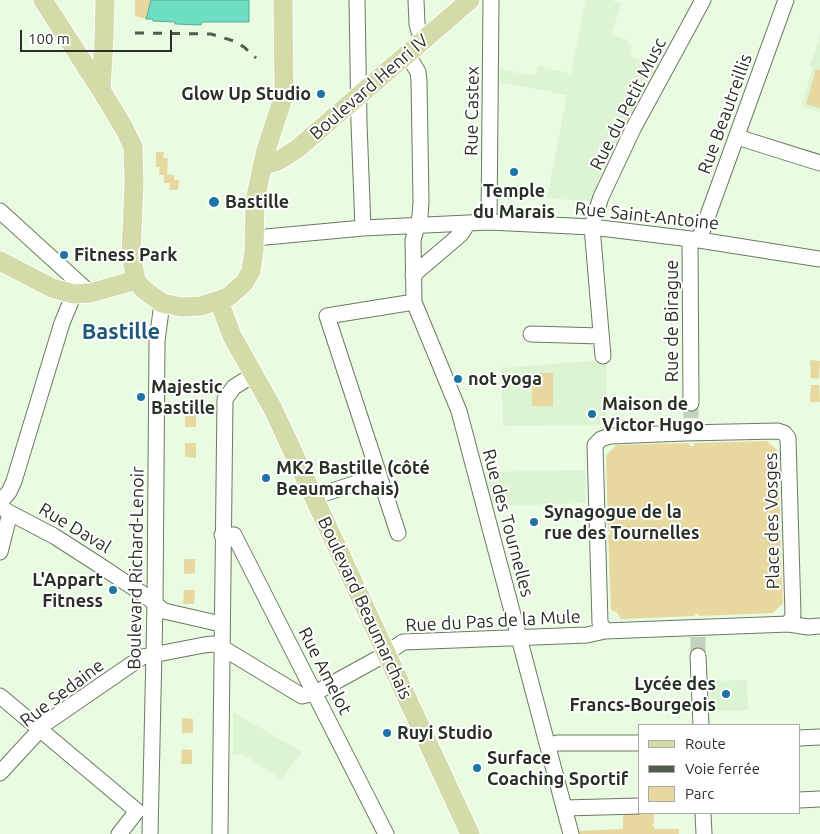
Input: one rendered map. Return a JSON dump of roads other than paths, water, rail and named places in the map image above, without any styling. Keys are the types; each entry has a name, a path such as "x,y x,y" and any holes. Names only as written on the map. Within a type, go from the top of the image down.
{"main road":[{"path":"43,0 130,138 134,154 132,255 136,280 143,290 162,303 177,307 192,307 219,301 240,288 248,277 252,264 255,238 255,202 262,166 284,95 283,0"},
{"path":"101,90 104,0"},
{"name":"Boulevard Henri IV","path":"262,166 278,161 294,152 470,0"},
{"path":"0,261 52,288 82,293 136,280"},
{"name":"Boulevard Beaumarchais","path":"219,301 232,336 273,409 466,832"}],"street":[{"path":"357,0 358,123 364,228"},
{"path":"416,0 417,24 419,32 424,39"},
{"name":"Rue Castex","path":"489,222 491,0"},
{"name":"Rue du Petit Musc","path":"592,227 601,197 633,129 702,0"},
{"name":"Rue Beautreillis","path":"694,239 737,137 786,0"},
{"name":"Rue des Tournelles","path":"407,54 418,72 421,202 418,226 413,240 414,302 459,411 571,834"},
{"path":"737,137 820,162"},
{"path":"0,211 82,293 62,323 14,481 3,506 0,552"},
{"name":"Rue Saint-Antoine","path":"255,238 364,228 489,222 592,227 694,239 820,259"},
{"path":"413,275 461,234 468,223"},
{"path":"592,227 602,356"},
{"name":"Rue de Birague","path":"691,403 694,239"},
{"path":"398,533 327,316 414,302"},
{"name":"Boulevard Richard-Lenoir","path":"150,834 144,812 154,654 157,341 162,303"},
{"path":"531,334 600,336"},
{"path":"220,834 224,399 234,387 253,374"},
{"name":"Place des Vosges","path":"604,631 600,623 595,446 599,441 610,436 691,427 778,431 784,433 788,438 793,616 789,624"},
{"path":"313,497 379,476"},
{"name":"Rue Daval","path":"3,506 135,588 164,611 221,624"},
{"name":"Rue Amelot","path":"222,534 234,535 386,834"},
{"path":"604,631 698,632 789,624 808,627 820,626"},
{"name":"Rue du Pas de la Mule","path":"314,693 386,654 403,642 587,635 604,631"},
{"name":"Rue Sedaine","path":"0,773 46,723 142,657 213,644 221,647"},
{"path":"221,647 295,693 302,696 314,693"},
{"path":"698,656 701,724"},
{"path":"0,696 144,812 119,834"},
{"path":"800,738 820,737"},
{"path":"548,746 557,744 638,743"},
{"path":"800,800 820,799"},
{"path":"564,808 638,806"},
{"path":"703,814 704,834"}],"water":[{"path":"151,0 249,0 249,22 202,22 201,25 153,21 153,19 146,19"}],"tunnel":[{"path":"691,403 691,422"},
{"path":"698,637 698,656"}],"railway":[{"path":"135,33 211,34 234,41 256,58"}],"place":[{"name":"Glow Up Studio","path":"321,94"},
{"name":"Temple du Marais","path":"514,172"},
{"name":"Bastille","path":"214,202"},
{"name":"Fitness Park","path":"64,255"},
{"name":"not yoga","path":"458,379"},
{"name":"Majestic Bastille","path":"141,397"},
{"name":"Maison de Victor Hugo","path":"592,414"},
{"name":"MK2 Bastille (côté Beaumarchais)","path":"266,478"},
{"name":"Synagogue de la rue des Tournelles","path":"534,522"},
{"name":"L'Appart Fitness","path":"113,590"},
{"name":"Lycée des Francs-Bourgeois","path":"726,694"},
{"name":"Ruyi Studio","path":"387,733"},
{"name":"Surface Coaching Sportif","path":"477,768"}],"district":[{"name":"Bastille","path":"121,332"}]}
